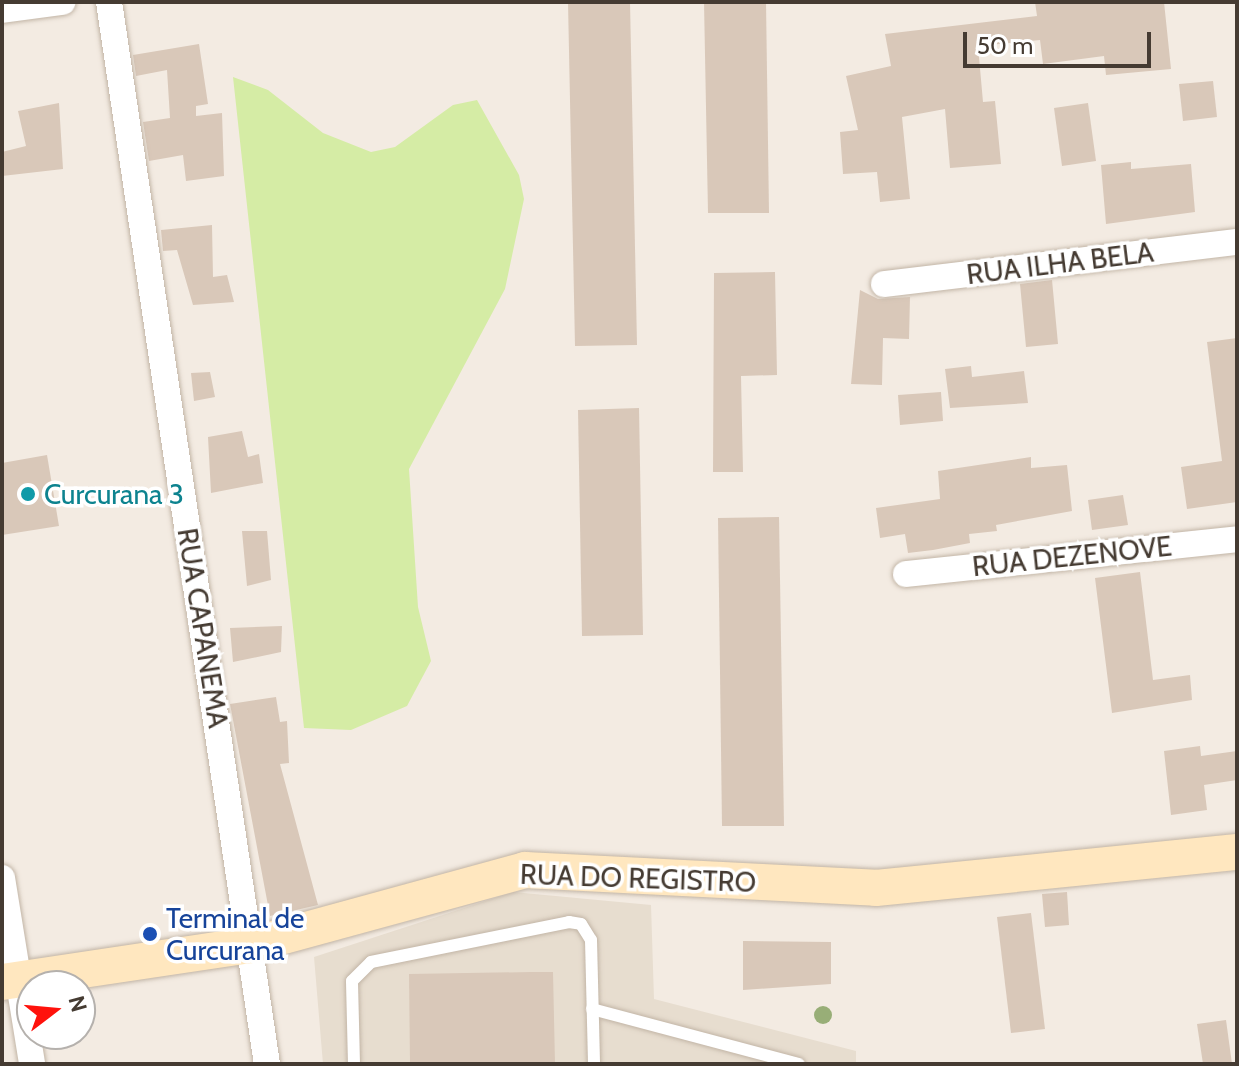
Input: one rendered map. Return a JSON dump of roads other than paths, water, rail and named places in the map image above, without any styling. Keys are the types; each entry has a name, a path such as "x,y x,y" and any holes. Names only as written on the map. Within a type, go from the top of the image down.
{"street":[{"path":"2,10 62,2"},
{"name":"RUA CAPANEMA","path":"109,2 267,1064"},
{"name":"RUA ILHA BELA","path":"884,284 1237,242"},
{"name":"RUA DEZENOVE","path":"906,574 1237,539"},
{"name":"RUA DO REGISTRO","path":"10,981 251,945 525,870 876,888 1237,852"},
{"path":"2,878 10,981 32,1064"}],"lane":[{"path":"354,1064 352,993 359,971 485,934 581,924 591,940 594,1064"},
{"path":"592,1009 799,1064"}],"place":[{"name":"Curcurana 3","path":"28,494"},
{"name":"Terminal de Curcurana","path":"150,934"}]}
